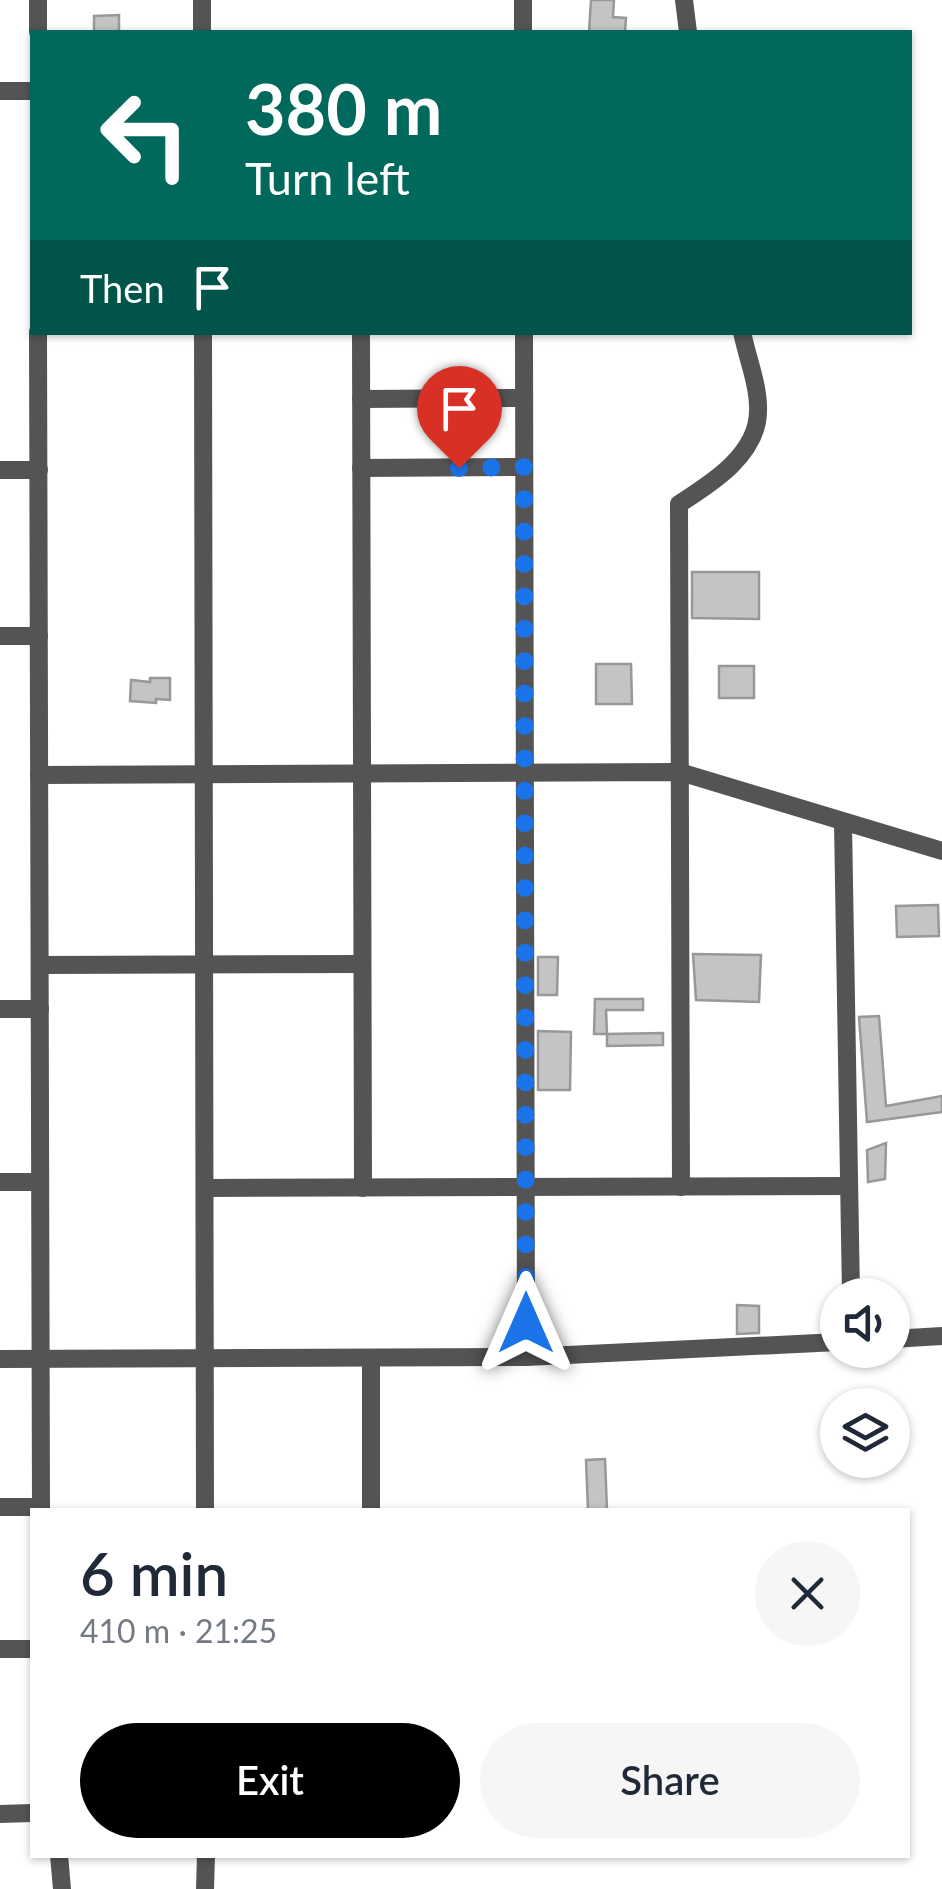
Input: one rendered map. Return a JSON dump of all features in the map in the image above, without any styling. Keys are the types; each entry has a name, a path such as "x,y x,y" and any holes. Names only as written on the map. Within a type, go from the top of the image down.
{"street":[{"path":"38,0 38,30"},
{"path":"202,0 202,30"},
{"path":"523,0 523,30"},
{"path":"684,0 688,30"},
{"path":"0,91 30,91"},
{"path":"0,1507 41,1508 38,335"},
{"path":"203,335 205,1508"},
{"path":"361,335 363,1188"},
{"path":"524,335 526,1357"},
{"path":"681,1187 679,504 710,484 750,444 758,411 743,335"},
{"path":"361,399 524,398"},
{"path":"361,468 524,467"},
{"path":"0,470 39,470"},
{"path":"0,636 39,636"},
{"path":"39,775 680,772 942,851"},
{"path":"842,823 851,1278"},
{"path":"40,966 362,964"},
{"path":"0,1009 40,1009"},
{"path":"0,1182 40,1182"},
{"path":"204,1188 849,1186"},
{"path":"910,1338 942,1336"},
{"path":"0,1359 526,1357 820,1343"},
{"path":"371,1358 372,1508"},
{"path":"0,1649 30,1649"},
{"path":"0,1814 30,1813"},
{"path":"59,1858 62,1889"},
{"path":"205,1889 206,1858"}],"building":[{"path":"591,0 614,0 613,17 626,18 625,30 589,30"},
{"path":"119,15 119,30 94,30 94,16"},
{"path":"692,572 759,572 759,619 692,618"},
{"path":"596,664 631,664 632,704 596,704"},
{"path":"719,666 754,666 754,698 719,698"},
{"path":"150,678 170,678 170,700 130,701 131,680 150,682"},
{"path":"938,905 939,936 897,937 896,906"},
{"path":"693,954 761,955 759,1002 696,1000"},
{"path":"538,957 558,957 557,995 538,995"},
{"path":"595,999 643,999 643,1010 606,1010 607,1034 594,1034"},
{"path":"879,1016 886,1106 942,1096 942,1112 867,1122 859,1017"},
{"path":"538,1031 571,1032 570,1090 538,1090"},
{"path":"663,1033 663,1045 607,1046 607,1034"},
{"path":"886,1143 885,1179 868,1182 867,1150"},
{"path":"737,1305 759,1306 759,1333 737,1334"},
{"path":"605,1459 607,1508 588,1508 586,1460"}],"route":[{"path":"459,468 524,467 526,1323"}]}
